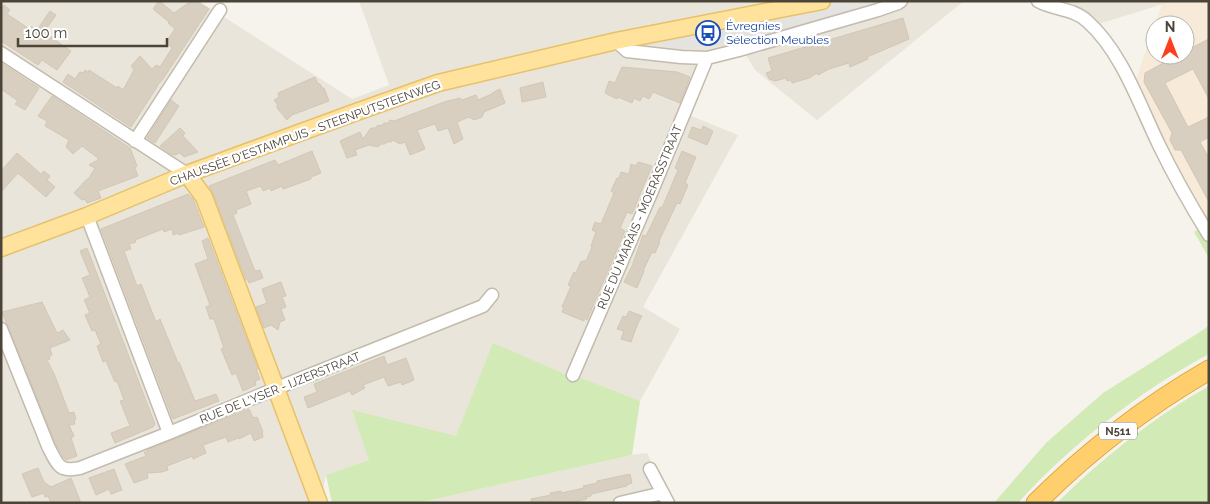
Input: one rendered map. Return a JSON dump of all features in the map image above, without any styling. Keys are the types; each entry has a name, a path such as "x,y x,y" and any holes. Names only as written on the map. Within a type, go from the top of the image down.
{"highway":[{"name":"N511","path":"1036,503 1095,449 1133,419 1177,388 1209,370"}],"main road":[{"name":"CHAUSSÉE D'ESTAIMPUIS - STEENPUTSTEENWEG","path":"1,248 87,216 187,174 438,83 616,41 822,1"},
{"path":"187,174 204,197 319,503"}],"street":[{"path":"616,41 627,51 707,58 878,10 901,1"},
{"path":"1038,1 1048,6 1074,12 1086,20 1109,46 1123,69 1183,192 1209,235"},
{"path":"135,141 220,10"},
{"path":"1,52 187,174"},
{"name":"RUE DU MARAIS - MOERASSTRAAT","path":"573,375 707,58"},
{"path":"87,216 169,434"},
{"name":"RUE DE L'YSER - IJZERSTRAAT","path":"1,329 48,446 57,463 67,470 80,468 169,434 277,388 483,306 492,295"},
{"path":"620,503 665,498 650,469"}],"shaded area":[{"path":"1,1 199,1 352,99 389,85 359,1 917,1 917,3 925,1 964,1 817,120 755,70 745,53 695,68 689,115 738,135 643,307 680,329 640,401 577,376 567,375 456,436 369,460 326,475 320,503 1,503"},
{"path":"852,1 881,1 888,3 745,43 674,49 651,40"},
{"path":"1030,1 1173,1 1095,25 1069,14 1031,4"},
{"path":"1173,1 1209,1 1209,227 1134,85 1145,53 1145,65 1195,65 1195,15 1158,15 1162,4"},
{"path":"647,453 673,503 418,503 632,455"}],"green space":[{"path":"1201,227 1209,240 1209,258 1194,232"},
{"path":"1209,325 1209,354 1158,384 1107,421 1060,461 1018,503 994,503 1046,443 1103,393"},
{"path":"493,343 567,375 577,376 640,401 632,455 418,503 332,503 326,475 369,460 352,410 456,436"},
{"path":"1209,386 1209,503 1057,503 1129,439 1168,411"}],"building":[{"path":"159,1 174,13 191,1 196,1 209,9 131,127 63,82 68,74 75,79 80,72 83,73 85,70 88,72 89,70 123,90 134,70 131,66 140,56 152,69 156,65 160,67 172,48 166,42 175,29 153,9"},
{"path":"4,5 10,10 7,14 28,28 30,26 37,30 50,11 56,15 44,32 71,51 57,70 42,60 38,65 1,41 1,10"},
{"path":"903,18 909,39 867,57 868,59 850,67 849,63 792,83 791,80 787,81 786,78 775,81 769,79 766,73 772,71 768,58"},
{"path":"1209,39 1209,99 1193,69 1165,83 1188,127 1209,117 1209,137 1200,142 1209,158 1209,202 1181,150 1175,150 1170,140 1172,133 1144,82 1145,73 1160,65 1195,65 1195,46"},
{"path":"1,63 39,88 25,110 15,104 18,101 1,89"},
{"path":"622,67 677,72 690,77 680,103 653,92 649,99 643,96 640,101 634,98 632,103 605,93 609,81 615,83"},
{"path":"315,77 318,84 324,88 329,101 292,115 287,120 277,108 274,100 279,97 278,93"},
{"path":"543,82 546,97 522,102 520,88"},
{"path":"500,89 505,103 484,112 482,117 474,120 469,117 457,122 463,139 454,144 448,128 438,131 435,124 417,130 425,149 410,155 405,142 400,144 393,140 378,147 369,145 355,150 357,155 347,158 340,141 360,132 363,139 371,128 375,128 378,125 381,126 390,120 394,121 460,98 462,100 476,95 478,100"},
{"path":"52,96 130,148 137,166 135,168 138,176 98,191 101,198 87,203 85,199 82,200 74,193 89,178 95,168 89,165 99,159 82,146 73,154 66,147 69,140 45,126 47,121 38,116"},
{"path":"171,100 179,106 155,143 147,138"},
{"path":"703,126 713,131 707,145 688,137 692,127 701,130"},
{"path":"180,128 185,133 183,136 198,152 184,157 180,153 171,154 160,146"},
{"path":"312,151 321,173 311,177 311,179 283,189 282,186 271,191 270,188 263,191 261,186 246,191 251,204 236,210 237,213 233,215 255,271 260,270 263,278 249,283 246,280 209,186 275,160 278,165"},
{"path":"682,151 696,157 685,183 688,185 680,204 677,203 655,253 652,252 637,288 624,282 643,235 646,236 660,207 662,208 678,170 675,168"},
{"path":"17,153 41,174 44,171 50,176 47,180 55,187 46,197 18,173 1,192 1,171"},
{"path":"638,162 652,166 632,214 627,212 620,228 625,231 587,320 584,318 584,321 562,312 564,307 562,307 571,286 568,285 581,261 586,261 596,232 592,230 595,222 601,224 614,193 611,191 617,178 619,178 621,172 629,174 631,164 636,166"},
{"path":"188,194 193,199 204,227 179,235 178,233 173,235 172,229 164,232 163,229 135,240 136,242 129,244 131,249 124,251 137,286 141,284 156,322 160,319 195,401 216,394 219,401 173,419 101,229"},
{"path":"208,238 258,369 256,369 260,379 255,381 256,385 243,391 236,373 232,375 221,349 224,348 214,319 210,319 206,307 210,305 195,264 208,259 202,241"},
{"path":"87,248 155,424 153,427 115,443 111,433 130,426 120,401 124,400 117,381 115,382 106,361 103,362 97,346 101,344 95,330 92,331 85,315 90,313 84,300 90,297 82,278 90,275 80,251"},
{"path":"281,282 286,296 282,297 286,307 281,309 285,320 280,322 278,330 271,325 264,328 256,307 267,303 262,289"},
{"path":"42,302 57,333 63,330 70,340 50,348 52,355 47,360 69,413 74,412 76,419 74,421 75,424 69,425 74,436 71,438 77,456 66,460 55,443 2,312"},
{"path":"629,311 642,316 631,342 621,339 624,331 617,329 623,316 626,317"},
{"path":"384,356 387,365 406,358 414,380 402,385 401,382 388,386 384,377 363,385 365,388 352,395 350,391 308,408 304,397 317,392 314,384"},
{"path":"249,409 253,418 257,417 263,437 254,441 251,433 228,442 226,437 203,445 206,453 193,459 193,456 167,466 168,470 147,473 148,478 134,483 125,464 146,456 144,452 147,452 147,450"},
{"path":"38,468 44,482 51,487 71,478 81,503 51,503 48,496 45,497 44,493 32,497 22,474"},
{"path":"114,469 122,490 111,494 109,489 96,495 89,478"},
{"path":"630,474 632,483 627,486 591,494 591,496 586,497 587,499 569,503 531,503 531,499 551,495 550,493 561,491 561,493 584,488 583,486 597,483 597,481"}],"place":[{"name":"Évregnies Sélection Meubles","path":"708,33"}]}
